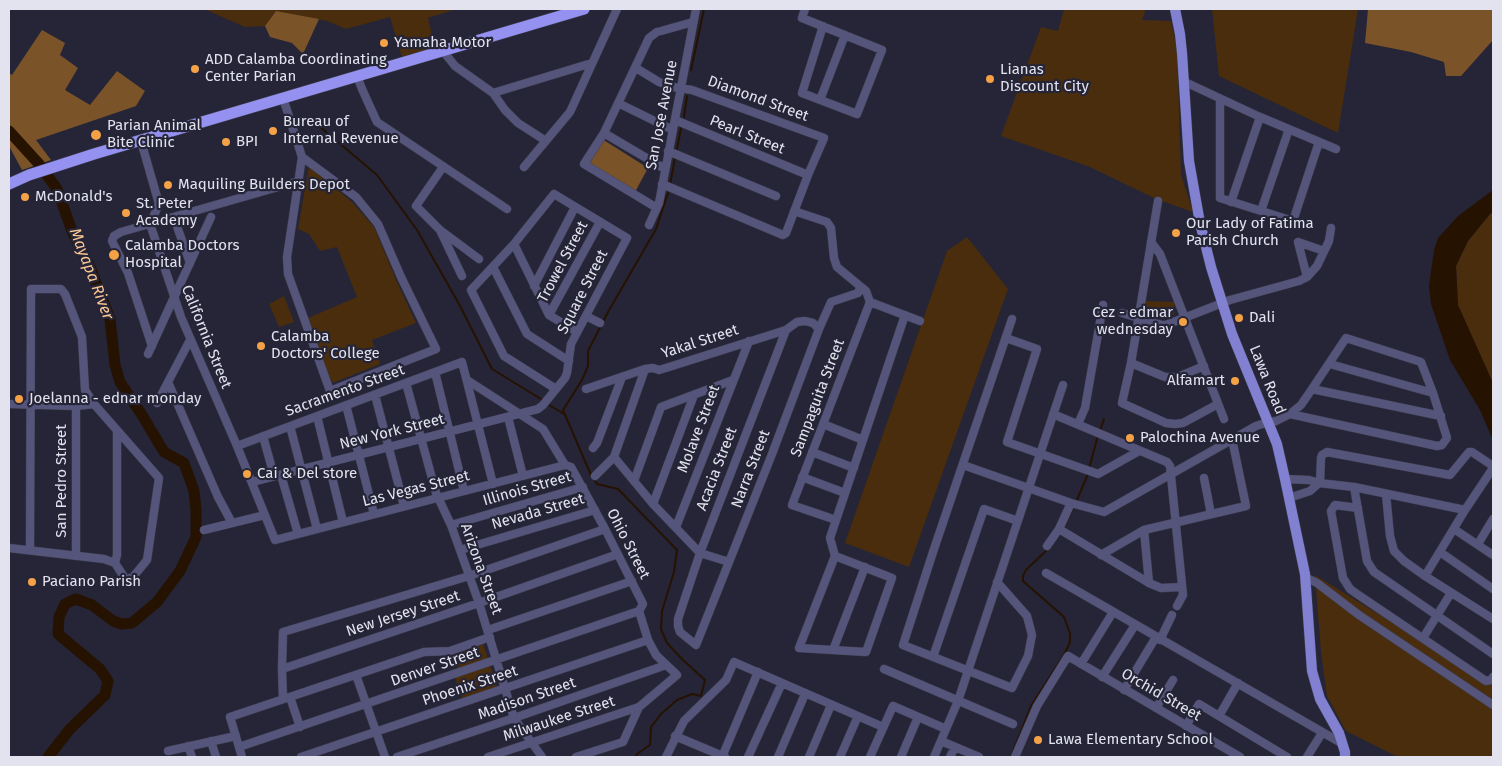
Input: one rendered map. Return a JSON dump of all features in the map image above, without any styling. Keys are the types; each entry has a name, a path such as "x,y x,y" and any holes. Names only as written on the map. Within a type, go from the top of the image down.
{"highway":[{"path":"9,184 56,166 584,9"},
{"path":"9,176 29,175"}],"main road":[{"name":"Lawa Road","path":"1174,9 1180,34 1185,82 1187,142 1191,175 1211,267 1240,354 1276,444 1305,577 1312,671 1320,699 1334,724 1346,753"}],"street":[{"path":"524,167 570,112 617,9"},
{"name":"San Jose Avenue","path":"649,225 657,208 696,9"},
{"path":"805,9 802,18 823,26 882,50 857,114 802,93 823,26"},
{"path":"657,208 584,164 604,133 650,38 659,32 694,22"},
{"path":"820,100 845,35"},
{"path":"443,51 455,66 493,93 505,110 518,123 546,141"},
{"path":"493,93 592,63"},
{"name":"Diamond Street","path":"636,68 659,82 673,87 692,90 824,138 808,175"},
{"path":"357,76 377,122 507,209"},
{"path":"1185,82 1260,117 1336,149"},
{"path":"283,98 302,157 287,257 288,274 330,391 436,349 378,224 356,197 302,157"},
{"path":"1220,99 1220,198 1293,221 1319,142"},
{"path":"618,103 673,130"},
{"path":"1231,202 1260,117"},
{"name":"Pearl Street","path":"675,120 808,175"},
{"path":"1261,211 1289,129"},
{"path":"604,133 665,169"},
{"path":"141,141 159,204 150,224"},
{"path":"668,151 776,196"},
{"path":"443,167 416,206 440,230 479,259"},
{"path":"662,184 783,235 786,233 808,175"},
{"path":"152,346 128,273 112,241 114,236 122,232 299,181"},
{"path":"556,389 504,356 471,290 514,244 554,194 600,222"},
{"path":"1158,201 1131,363 1122,403 1166,423 1175,424 1183,423 1218,404"},
{"path":"534,286 575,207"},
{"path":"794,211 827,222 831,228 834,258 837,267 860,288 866,291 870,302 920,321"},
{"path":"148,354 211,217"},
{"path":"174,218 190,263"},
{"name":"Square Street","path":"538,409 565,378 571,344 627,238 600,222"},
{"name":"Trowel Street","path":"549,315 600,222"},
{"name":"California Street","path":"150,224 190,340 237,446 275,540"},
{"path":"1122,313 1166,325 1223,304 1308,277 1317,266 1329,241 1331,228"},
{"path":"440,230 462,276"},
{"path":"1151,242 1160,254 1224,419"},
{"path":"1308,277 1298,242 1324,251"},
{"path":"514,244 549,315 577,332"},
{"path":"493,267 527,334 569,361"},
{"name":"Narra Street","path":"696,645 831,302 858,293 860,288"},
{"path":"9,548 104,559 115,564 126,580 133,577 147,560 159,478 94,404 85,390 82,337 65,294 61,289 31,289 30,550"},
{"name":"Sampaguita Street","path":"836,520 792,505 870,302"},
{"path":"1078,424 1085,408 1103,305"},
{"path":"835,556 892,578 866,652 799,648 835,556 830,538 905,315"},
{"path":"586,316 600,323"},
{"path":"997,582 1027,616 1032,635 1028,656 1012,688 903,645 1012,319"},
{"name":"Yakal Street","path":"586,389 645,370 653,368 659,370 786,330 797,322 813,323 819,329"},
{"name":"Acacia Street","path":"696,645 685,638 680,632 678,619 700,553 786,330"},
{"path":"1006,338 1038,349 1007,442 1098,474 1139,450"},
{"path":"963,465 1071,503 1104,512 1232,439 1262,424 1276,421 1290,414 1312,390 1346,338 1421,362 1447,438 1442,445 1437,446 1290,414"},
{"path":"157,403 190,340"},
{"name":"Molave Street","path":"676,527 748,341"},
{"name":"Sacramento Street","path":"237,446 462,362 467,380"},
{"path":"1131,363 1165,377 1178,376 1204,366"},
{"path":"1330,364 1433,393"},
{"path":"595,476 614,457 645,370"},
{"path":"435,372 464,491"},
{"path":"593,448 597,443 622,377"},
{"path":"467,380 493,484"},
{"name":"Ohio Street","path":"467,380 543,429 565,465 571,468 583,487 643,604 639,610 648,640 656,655 677,675 640,706 623,742 576,757"},
{"path":"634,481 661,407 733,380"},
{"path":"168,382 218,497 232,523"},
{"name":"Arizona Street","path":"406,383 436,492 451,526 479,603 514,718 530,743 542,757"},
{"path":"934,757 958,701 1063,385"},
{"path":"1312,390 1440,416"},
{"path":"375,394 404,506"},
{"path":"653,504 694,395"},
{"path":"9,404 76,406 94,404"},
{"name":"San Pedro Street","path":"76,406 76,556"},
{"path":"346,406 374,514"},
{"name":"New York Street","path":"252,482 538,409"},
{"path":"1053,414 1167,462 1170,466 1183,595 1177,606"},
{"path":"317,416 343,522"},
{"path":"508,417 522,476"},
{"path":"823,424 863,440"},
{"path":"290,426 317,529"},
{"path":"115,564 117,555 117,431"},
{"path":"263,436 298,534"},
{"path":"1101,555 1144,530 1246,506 1232,439"},
{"path":"812,452 854,468"},
{"path":"1289,498 1310,491 1320,483 1321,458 1327,452 1450,475 1469,452 1472,452 1493,467 1425,576"},
{"path":"614,457 653,504 700,553 729,562"},
{"name":"Las Vegas Street","path":"275,540 565,465"},
{"path":"802,477 845,493"},
{"path":"1204,478 1212,514"},
{"path":"1285,479 1309,480 1354,487 1465,510"},
{"name":"Illinois Street","path":"451,526 583,487"},
{"path":"1354,487 1367,561 1374,572 1493,654"},
{"path":"1386,494 1390,536 1394,551 1404,561 1425,576 1493,619"},
{"path":"1047,546 1059,529 1071,503"},
{"path":"1358,508 1335,505 1331,511 1343,578 1350,589 1486,681 1491,680 1493,676"},
{"path":"933,657 984,509 1018,521"},
{"name":"Nevada Street","path":"460,550 595,510"},
{"path":"204,530 265,514"},
{"path":"1478,544 1493,519"},
{"path":"1454,528 1493,555"},
{"path":"300,726 287,698 282,669 283,632 469,576 605,529"},
{"path":"1059,529 1149,583 1161,588 1182,587"},
{"path":"1144,530 1149,583"},
{"path":"1440,552 1493,589"},
{"name":"New Jersey Street","path":"282,669 618,554"},
{"path":"833,650 865,567"},
{"path":"1046,573 1322,733 1346,753"},
{"path":"1305,577 1493,706"},
{"path":"242,757 230,717 424,652 450,651 489,634 632,581"},
{"path":"1423,638 1451,593"},
{"name":"Denver Street","path":"240,747 367,705 639,610"},
{"path":"1081,664 1113,612"},
{"path":"1124,690 1172,615"},
{"path":"1102,677 1135,625"},
{"name":"Phoenix Street","path":"300,757 648,640"},
{"name":"Orchid Street","path":"1015,757 1037,706 1068,656 1240,757"},
{"path":"666,757 684,721 726,680 734,662 883,727"},
{"name":"Madison Street","path":"397,757 666,665"},
{"path":"884,669 1012,724"},
{"path":"675,736 723,757 758,672"},
{"path":"356,674 385,757"},
{"path":"1156,708 1173,680"},
{"path":"748,757 782,683"},
{"path":"1218,716 1238,683"},
{"path":"778,757 805,694"},
{"path":"1186,726 1199,704 1287,757"},
{"path":"808,757 831,705"},
{"name":"Milwaukee Street","path":"488,757 640,706"},
{"path":"870,757 892,706 946,729"},
{"path":"840,757 858,716"},
{"path":"900,757 918,717"},
{"path":"1308,757 1322,733"},
{"path":"168,751 236,736"},
{"path":"211,741 216,757"},
{"path":"941,741 978,757"},
{"path":"188,746 192,757"},
{"path":"950,757 955,747"}],"shaded area":[{"path":"204,9 456,9 428,18 435,47 402,57 390,17 346,29 327,21 276,11 265,26 245,27"},
{"path":"1064,9 1146,9 1142,20 1171,21 1177,50 1181,175 1193,212 1156,199 1090,167 1001,136 1041,27 1058,31"},
{"path":"1212,9 1358,9 1338,133 1219,76"},
{"path":"1368,9 1493,9 1493,40 1461,76 1446,76 1444,62 1411,52 1365,43"},
{"path":"276,11 319,19 303,54 292,43 270,37 265,26"},
{"path":"42,30 65,43 60,55 78,68 65,90 90,105 117,71 145,91 136,106 36,140 51,160 22,170 9,146 9,73 12,75"},
{"path":"602,139 648,168 635,192 588,164"},
{"path":"309,166 353,203 374,227 416,323 372,340 380,364 335,382 332,382 329,376 308,318 357,297 337,247 320,251 309,234 298,229"},
{"path":"1493,190 1493,212 1468,241 1456,266 1458,305 1493,383 1493,440 1480,410 1450,360 1431,304 1429,286 1434,250 1438,238 1458,216"},
{"path":"1493,212 1493,384 1458,305 1456,266 1468,241"},
{"path":"967,237 1008,289 909,567 845,543 947,251"},
{"path":"284,296 294,322 279,327 269,304"},
{"path":"1146,301 1175,302 1174,315 1146,313"},
{"path":"1315,575 1493,685 1493,757 1398,757 1346,731 1327,696 1321,652"},
{"path":"483,644 488,659 458,669 453,654"},
{"path":"490,665 497,687 462,699 455,677"}],"waterway":[{"path":"691,70 704,9"},
{"path":"684,117 687,96"},
{"path":"298,121 319,126 377,175 417,230 459,304 492,369 541,399"},
{"path":"677,149 681,128"},
{"name":"Mayapa River","path":"9,131 39,164 57,189 72,231 90,267 110,319 115,365 120,382 164,452 184,463 194,491 196,509 196,537 180,571 157,602 132,623 122,624 113,621 92,605 76,599 65,604 59,617 58,634 100,669 108,681 105,695 70,729 48,757"},
{"path":"670,185 675,158"},
{"path":"636,757 637,754 650,745 651,727 661,714 677,700 692,694 701,696 705,680 667,643 661,629 662,611 674,572 677,550 618,489 597,484 591,475 563,410 582,380 588,366 588,351 608,312 656,229 669,190"},
{"path":"549,405 564,414"},
{"path":"1100,431 1104,419"},
{"path":"1089,469 1098,435"},
{"path":"1076,502 1088,474"},
{"path":"1063,529 1074,506"},
{"path":"1053,543 1061,533"},
{"path":"1011,757 1031,706 1064,655 1070,642 1070,633 1064,617 1023,581 1026,570 1050,547"}],"place":[{"name":"Yamaha Motor","path":"384,43"},
{"name":"ADD Calamba Coordinating Center Parian","path":"195,69"},
{"name":"Lianas Discount City","path":"990,79"},
{"name":"Bureau of Internal Revenue","path":"273,131"},
{"name":"Parian Animal Bite Clinic","path":"96,135"},
{"name":"BPI","path":"226,142"},
{"name":"Maquiling Builders Depot","path":"168,185"},
{"name":"McDonald's","path":"25,197"},
{"name":"St. Peter Academy","path":"126,213"},
{"name":"Our Lady of Fatima Parish Church","path":"1176,233"},
{"name":"Calamba Doctors Hospital","path":"114,255"},
{"name":"Dali","path":"1239,318"},
{"name":"Cez - edmar wednesday","path":"1183,322"},
{"name":"Calamba Doctors' College","path":"261,346"},
{"name":"Alfamart","path":"1235,381"},
{"name":"Joelanna - ednar monday","path":"19,399"},
{"name":"Palochina Avenue","path":"1130,438"},
{"name":"Cai & Del store","path":"247,474"},
{"name":"Paciano Parish","path":"32,582"},
{"name":"Lawa Elementary School","path":"1038,740"}]}
